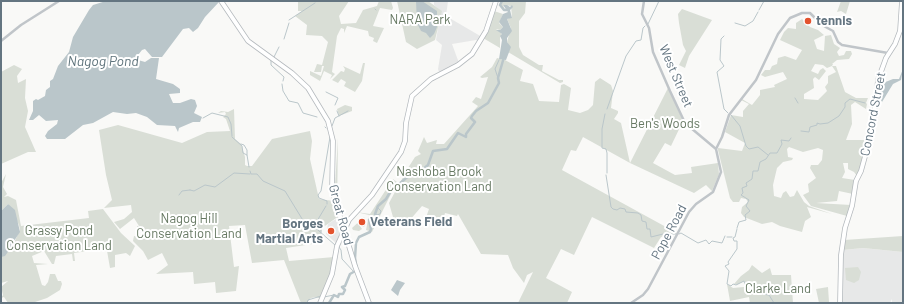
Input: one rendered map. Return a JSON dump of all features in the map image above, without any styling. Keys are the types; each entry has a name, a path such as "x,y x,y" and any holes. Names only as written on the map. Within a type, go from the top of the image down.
{"main road":[{"name":"Great Road","path":"220,1 246,40 300,80 312,93 323,112 329,124 332,137 332,190 344,227"},
{"path":"320,303 332,274 336,249 344,237 344,227 354,213 372,195 401,152 405,141 406,123 412,96 431,79 458,65 472,54 486,31 496,1"},
{"name":"Concord Street","path":"840,303 842,243 845,228 852,206 856,181 861,171 872,131 877,99 877,83 888,53 900,31 902,1"},
{"name":"Great Road","path":"344,237 365,289 369,303"}],"street":[{"path":"1,41 24,23 58,1"},
{"name":"West Street","path":"644,1 642,14 649,28 653,52 683,119 688,126 716,150"},
{"path":"716,150 730,113 756,80 778,34 790,18 802,13 810,14 833,31 838,42 842,45 888,53"},
{"name":"Pope Road","path":"631,303 643,296 648,289 685,219 696,204 712,192 719,179 721,170 716,150"}],"shaded area":[{"path":"434,1 448,1 446,16 482,37 479,42 476,40 452,44 459,63 439,72 438,69 442,45 436,40 441,11 434,5"},
{"path":"339,217 343,231 337,244 326,234 328,224"},
{"path":"863,248 903,252 903,303 892,303 892,299 890,303 841,303 843,250"}],"green space":[{"path":"298,1 349,1 339,16 341,24 356,23 363,10 377,6 379,1 391,1 393,8 392,10 380,8 373,26 384,28 377,43 373,41 374,38 369,36 368,31 347,26 344,33 344,29 341,28 337,36 332,72 335,74 330,79 332,75 324,71 320,81 310,75 310,71 321,76 324,66 322,66 321,72 314,72 317,64 322,65 328,42 322,36 306,35 307,25 295,16 302,11 298,11"},
{"name":"NARA Park","path":"397,1 428,1 442,11 435,40 417,49 406,42"},
{"path":"503,1 526,1 525,13 519,21 519,47 523,55 539,65 543,65 542,71 559,80 563,80 563,82 560,83 508,52 510,49 507,42 511,28 507,19 512,17 511,6 503,5 505,10 500,5"},
{"path":"841,1 850,1 846,14 841,11 837,12"},
{"path":"682,9 712,20 689,56 685,68 679,65 686,51 683,45 678,14"},
{"path":"494,11 503,14 499,23 503,27 500,30 496,29 502,34 500,37 500,48 483,38"},
{"path":"802,19 810,27 818,30 824,35 814,40 817,49 824,51 825,36 831,35 834,44 840,48 837,52 839,56 844,55 846,51 851,51 852,54 849,59 837,60 832,64 832,66 836,66 845,92 856,98 868,98 866,109 855,102 851,105 852,124 846,140 868,140 857,176 854,172 848,169 848,163 843,163 845,172 842,178 855,180 853,194 839,191 837,201 816,203 851,205 847,216 811,206 803,195 809,192 808,184 816,178 810,168 811,165 818,165 822,160 823,150 818,148 803,152 789,147 787,149 788,157 793,158 792,160 783,162 777,168 773,185 774,196 781,198 783,193 786,191 790,197 794,196 797,190 804,202 809,206 832,214 807,207 811,217 805,221 802,232 780,226 772,222 762,224 744,217 741,213 742,207 748,202 746,199 741,198 739,202 733,202 730,198 718,150 718,148 742,151 745,143 725,132 731,115 743,117 743,111 749,104 741,100 742,99 752,105 760,95 760,90 775,87 774,85 787,79 783,72 765,77 761,75 765,70 770,70 772,66 777,64 778,58 785,56 796,60 802,50 780,40 788,28 796,29 796,23","holes":["815,64 823,65 827,68 832,66 836,72 828,76 828,83 825,87 827,91 818,100 804,99 804,94 814,88 813,79 815,77 819,80 826,71 823,68 818,74 811,71"]},
{"path":"497,58 505,60 523,70 520,81 533,84 539,101 559,102 561,85 564,84 571,88 568,110 580,113 588,110 593,105 595,82 600,78 611,85 613,91 611,108 618,111 614,119 621,123 630,163 583,137 576,151 571,150 562,170 677,233 661,237 654,248 592,217 574,255 561,249 546,278 572,292 567,303 518,303 533,272 527,275 524,283 513,268 508,255 481,254 458,214 457,216 445,213 441,227 436,220 432,219 426,227 423,226 429,209 422,206 409,221 410,224 395,224 389,203 415,157 421,154 418,151 424,137 427,143 437,140 436,144 444,144 478,106 472,102 476,97 481,99 488,77 480,77 492,67"},
{"path":"363,63 365,63 362,81 355,92 344,86 346,82 341,79 338,83 332,80 341,71 344,72 345,69 343,66 360,74"},
{"path":"14,65 22,69 17,76 18,83 26,79 25,98 28,111 25,127 36,152 28,152 1,164 1,72"},
{"name":"Ben's Woods","path":"668,88 683,121 671,146 665,143 653,163 675,175 692,173 691,167 718,163 719,174 712,191 706,185 694,193 630,163"},
{"path":"345,105 352,107 352,111 339,116 337,109"},
{"name":"Nagog Hill Conservation Land","path":"234,109 235,139 241,144 245,157 245,165 247,166 252,166 272,139 310,131 312,141 310,159 319,199 334,201 338,138 337,211 339,216 322,228 319,243 286,248 289,261 334,257 334,265 321,299 316,297 311,298 306,303 301,303 284,260 252,263 245,225 229,226 234,267 239,266 236,291 216,293 215,282 194,284 193,272 156,274 168,265 162,253 148,260 143,251 133,241 134,236 146,238 142,231 137,230 137,226 139,226 134,218 120,229 114,222 124,219 132,212 131,205 104,208 112,200 106,175 99,130 118,125 182,143 207,132 230,131 226,119 223,117 226,114 225,112 218,113 221,111 228,112"},
{"name":"Grassy Pond Conservation Land","path":"6,174 3,187 7,194 4,197 8,196 16,200 21,226 89,218 88,211 103,209 121,233 135,246 130,256 126,253 115,255 115,267 110,268 106,245 95,250 74,253 75,261 73,261 72,254 56,256 54,264 52,264 44,251 32,256 34,263 48,264 36,265 42,285 45,286 48,282 50,274 55,274 58,281 61,281 62,284 60,290 47,298 32,303 8,303 4,297 1,298 3,295 1,287 8,281 1,283 1,257 11,249 20,230 8,204 1,211 1,183"},
{"name":"Nashoba Brook Conservation Land","path":"393,179 397,182 372,232 366,230 369,215 356,212 370,214"},
{"path":"364,217 366,223 364,227 360,226 362,229 359,231 353,230 352,228"},
{"path":"903,236 903,252 863,248 843,250 844,240"},
{"name":"Clarke Land","path":"752,265 762,273 770,268 772,275 791,275 793,303 750,303 749,297 730,301 727,284 733,288 744,287 753,290 755,295 761,293 758,291 758,286 751,283 750,286 748,283 745,285 744,281 737,285 734,284 749,270"},
{"path":"858,267 861,272 859,280 854,283 846,280 845,268"},
{"path":"828,287 829,302 819,303 816,289"}],"water":[{"name":"Nagog Pond","path":"106,1 219,2 193,32 189,28 183,29 162,57 152,57 145,49 138,55 138,60 145,62 151,58 159,58 156,79 173,84 180,89 180,93 169,94 173,103 180,103 191,99 195,100 197,106 194,113 202,117 200,122 193,122 179,128 178,132 175,126 157,125 147,117 136,113 127,114 113,112 93,123 83,125 65,139 47,139 45,136 48,131 57,124 58,120 46,121 39,115 33,120 29,120 33,111 33,101 45,96 46,90 50,87 50,81 53,79 58,66 69,52 73,37 89,10 93,5"},
{"path":"416,1 422,1 437,11 437,27 434,34 430,38 426,33 421,31 417,23"},
{"path":"503,5 510,7 512,5 513,7 510,10 512,18 507,19 512,31 507,38 507,42 511,47 506,60 499,59 502,40 500,36 502,34 496,30 500,30 503,27 499,22 503,14 508,12"},
{"path":"903,69 901,80 893,84 882,102 878,95 883,83 893,79 899,79"},
{"path":"8,204 15,210 20,232 14,241 15,245 12,246 5,256 1,257 1,211"},
{"path":"397,280 405,283 398,296 391,290"}],"waterway":[{"path":"502,1 500,5 504,10 508,10"},
{"path":"648,24 659,1"},
{"path":"759,10 764,1"},
{"path":"289,20 315,3"},
{"path":"735,23 745,26 753,21 758,12"},
{"path":"284,39 289,23"},
{"path":"607,109 626,56 636,41 641,40 643,28 645,26"},
{"path":"724,36 721,39 720,60 724,66 717,72 724,109 728,113"},
{"path":"274,57 279,47"},
{"path":"329,303 334,295 338,297 339,294 343,294 345,290 342,287 345,286 350,274 357,270 355,258 356,243 359,237 370,232 371,229 369,220 371,218 376,220 377,216 375,214 378,206 386,199 395,184 399,184 411,174 422,170 428,165 433,151 447,149 458,133 466,137 466,134 475,122 471,118 472,116 476,111 488,103 499,83 498,78 504,57"},
{"path":"271,60 271,65 284,77 283,81"},
{"path":"498,78 495,69 499,60"},
{"path":"282,84 283,91 289,101 298,103 303,113 317,117"},
{"path":"326,92 338,98 335,105"},
{"path":"795,98 798,103"},
{"path":"801,131 809,132 810,127 817,125 817,123 828,123 839,116 845,107 845,103 850,99 865,103"},
{"path":"337,111 339,116"},
{"path":"332,126 335,118 348,111"},
{"path":"203,118 212,113 228,117 231,124 232,136"},
{"path":"605,114 602,129 602,148 606,149 607,153 607,173"},
{"path":"731,115 740,126 746,146 749,149 758,147 768,155"},
{"path":"232,137 242,146 243,153 247,155 249,167"},
{"path":"327,204 327,201 319,198 318,195 321,191 330,137"},
{"path":"737,228 739,222 746,220 745,215 750,211 746,206 749,200 741,195 743,193 742,188 747,186 746,183 752,179 753,171 758,171 760,162 766,159 770,153 777,153 782,144 781,140 789,141 791,138"},
{"path":"241,144 244,145 247,150 247,155"},
{"path":"250,171 251,174 257,174 263,181 285,191 304,222 311,224 335,245"},
{"path":"190,190 194,191 205,185 215,187 234,173 250,174"},
{"path":"606,175 611,207 613,209 625,209 626,212 638,213 641,215 642,221 646,222 647,229 650,229 651,237 663,234 676,234"},
{"path":"179,195 182,191 190,190"},
{"path":"321,233 321,227 317,221 326,206"},
{"path":"377,207 381,211 380,214 377,215"},
{"path":"371,227 374,220"},
{"path":"737,229 735,237 733,238 734,241 737,241 737,249 728,262 729,264 725,266 729,271 727,284 731,286 744,281 745,285 748,283 750,286 751,283 757,285 761,294 769,295 774,303"},
{"path":"679,234 681,233 698,243 706,240 709,244 712,241 722,243 725,236"},
{"path":"727,237 732,237"},
{"path":"339,247 341,250 342,259 354,272"},
{"path":"324,297 334,295"},
{"path":"307,303 308,300 321,296"}],"place":[{"name":"tennis","path":"808,21"},
{"name":"Veterans Field","path":"362,222"},
{"name":"Borges Martial Arts","path":"331,231"}]}
